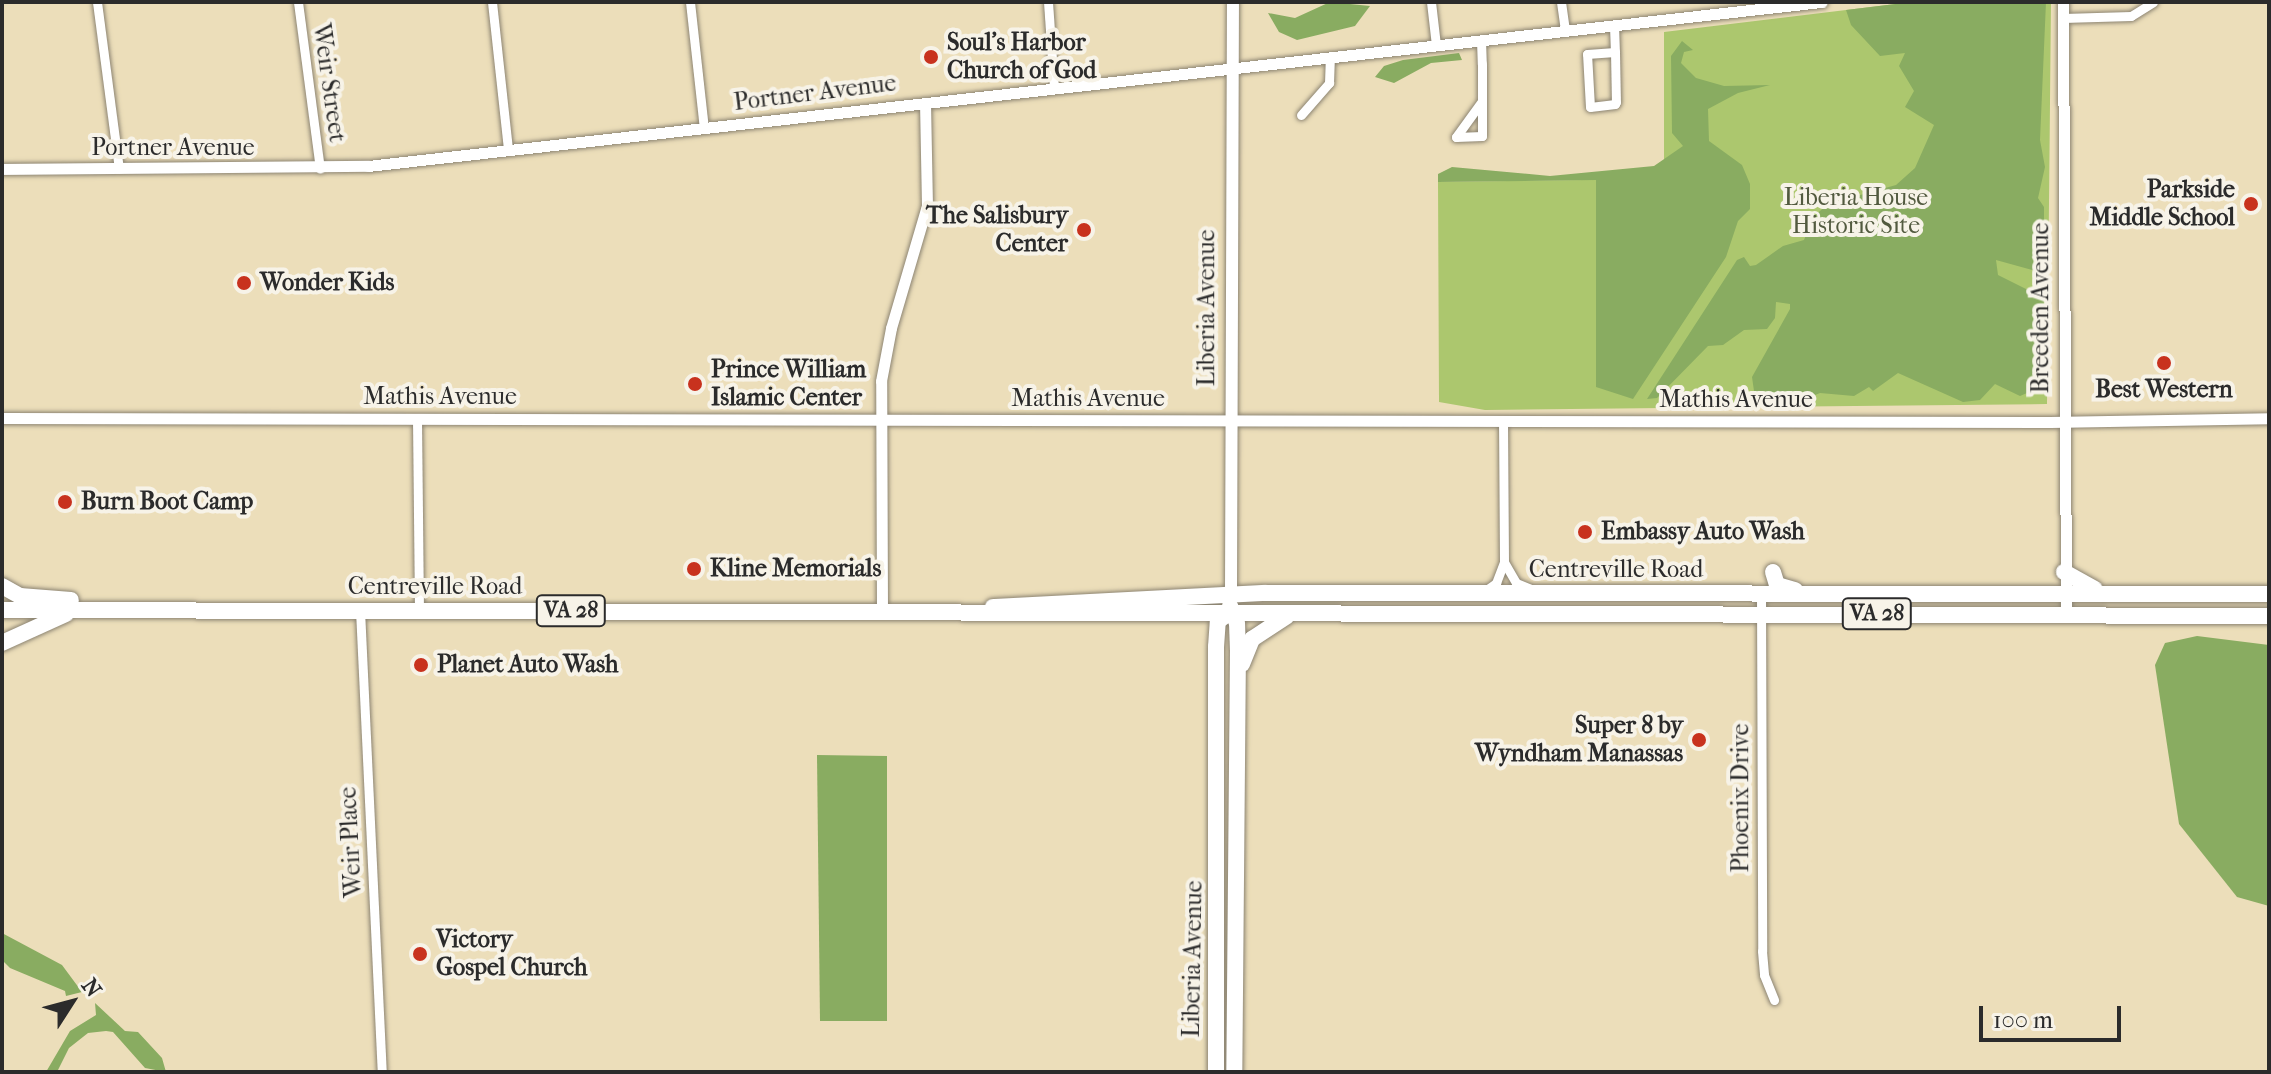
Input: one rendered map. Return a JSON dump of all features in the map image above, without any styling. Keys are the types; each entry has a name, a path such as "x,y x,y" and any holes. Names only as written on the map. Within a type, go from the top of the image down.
{"highway":[{"path":"1773,572 1777,585 1808,595"},
{"path":"2064,572 2079,585 2120,594"},
{"path":"2,586 20,596 97,601 119,610"},
{"name":"Centreville Road","path":"964,612 1042,601 1231,593 2269,594"},
{"name":"Liberia Avenue","path":"1231,593 1229,613 1237,623 1238,681 1234,1072"},
{"name":"Centreville Road","path":"2,610 882,611 1043,616 1229,613 2269,616"},
{"path":"2,643 78,610"},
{"name":"Liberia Avenue","path":"1216,1072 1216,647 1218,621 1229,613"},
{"path":"1173,614 1202,625 1216,647"},
{"path":"1238,681 1252,639 1276,620 1295,614"}],"main road":[{"name":"Liberia Avenue","path":"1231,593 1233,2"}],"street":[{"path":"97,2 119,169"},
{"name":"Weir Street","path":"298,2 320,169"},
{"path":"492,2 508,150"},
{"path":"690,2 704,128"},
{"path":"1048,2 1054,88"},
{"path":"1431,2 1436,45"},
{"path":"1551,2 1563,2 1565,31"},
{"name":"Portner Avenue","path":"2,169 320,169 1814,2"},
{"name":"Breeden Avenue","path":"2063,2 2066,615"},
{"path":"2063,18 2131,16 2153,2"},
{"path":"1614,25 1615,52 1615,104 1589,106 1587,54 1615,52"},
{"path":"1481,40 1482,101"},
{"path":"1301,115 1329,83 1330,57"},
{"path":"882,611 880,420 887,342 927,206 925,103"},
{"name":"Mathis Avenue","path":"2,418 2063,422 2269,418"},
{"path":"417,419 419,611"},
{"path":"1481,594 1496,583 1504,562 1503,421"},
{"path":"1504,562 1516,583 1551,593"},
{"name":"Phoenix Drive","path":"1761,595 1762,951 1764,975 1774,1000"},
{"name":"Weir Place","path":"360,610 382,1072"}],"green space":[{"path":"1330,2 1370,6 1355,26 1297,40 1279,32 1268,13 1295,18"},
{"name":"Liberia House Historic Site","path":"1912,2 2051,2 2047,404 1485,410 1439,402 1438,182 1664,179 1664,32"},
{"path":"1912,2 2046,2 2040,140 2045,167 2038,198 2044,207 2044,265 2039,272 1996,260 1998,275 2044,298 2041,387 2020,396 1995,384 1980,400 1963,402 1898,373 1873,391 1869,387 1854,396 1820,393 1796,403 1756,405 1752,377 1790,309 1790,304 1776,302 1775,318 1767,329 1744,330 1723,345 1708,346 1657,398 1647,399 1737,260 1744,257 1750,266 1756,265 1783,246 1804,240 1813,217 1828,204 1896,185 1915,168 1934,125 1905,107 1914,91 1899,66 1905,53 1880,56 1851,25 1846,10"},
{"path":"1682,41 1693,50 1684,52 1681,63 1696,78 1724,86 1770,85 1738,93 1708,109 1709,141 1742,165 1750,184 1750,209 1738,221 1726,257 1633,399 1596,387 1596,180 1438,182 1438,174 1452,167 1550,176 1654,166 1683,146 1672,133 1671,56"},
{"path":"1459,53 1462,60 1431,63 1394,83 1375,77 1384,66 1403,60"},
{"path":"2197,636 2269,645 2269,906 2237,897 2179,824 2155,665 2165,643"},
{"path":"817,755 887,756 887,1021 820,1021"},
{"path":"2,933 62,965 82,992 66,996 65,991 10,968 2,960"},
{"path":"95,1003 125,1031 138,1032 162,1058 166,1072 145,1068 113,1032 106,1031 88,1033 69,1048 57,1072 46,1072 70,1031 96,1015"}],"place":[{"name":"Soul's Harbor Church of God","path":"931,57"},
{"name":"Parkside Middle School","path":"2251,204"},
{"name":"The Salisbury Center","path":"1084,230"},
{"name":"Wonder Kids","path":"244,283"},
{"name":"Best Western","path":"2164,363"},
{"name":"Prince William Islamic Center","path":"695,384"},
{"name":"Burn Boot Camp","path":"65,502"},
{"name":"Embassy Auto Wash","path":"1585,532"},
{"name":"Kline Memorials","path":"694,569"},
{"name":"Planet Auto Wash","path":"421,665"},
{"name":"Super 8 by Wyndham Manassas","path":"1699,740"},
{"name":"Victory Gospel Church","path":"420,954"}]}
